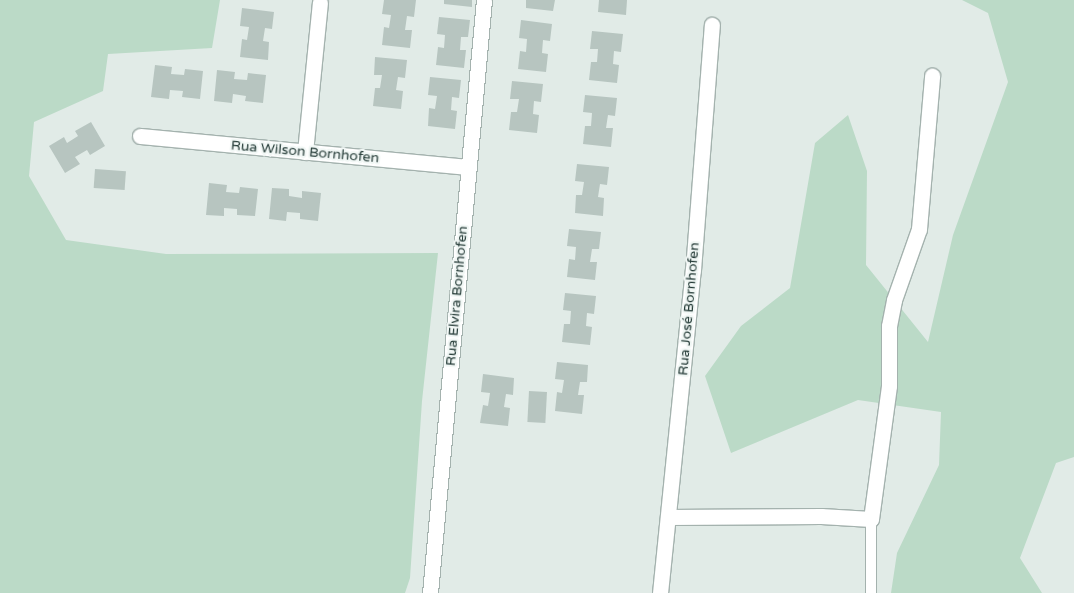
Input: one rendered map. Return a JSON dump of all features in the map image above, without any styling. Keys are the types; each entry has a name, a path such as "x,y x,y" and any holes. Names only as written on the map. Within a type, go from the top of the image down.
{"street":[{"name":"Rua Elvira Bornhofen","path":"430,593 484,0"},
{"path":"305,152 320,3"},
{"name":"Rua José Bornhofen","path":"660,593 712,25"},
{"path":"668,518 821,516 872,519 889,386 889,326 894,300 918,228 932,76"},
{"name":"Rua Wilson Bornhofen","path":"140,136 469,167"}],"lane":[{"path":"872,519 872,593"}],"green space":[{"path":"0,0 220,0 212,48 108,54 103,91 34,122 29,176 66,240 166,254 438,253 422,401 410,578 405,593 0,593"},
{"path":"962,0 1074,0 1074,457 1056,463 1020,558 1042,593 891,593 897,553 939,465 941,412 858,400 731,453 705,376 741,326 790,288 815,143 848,115 867,171 866,265 928,342 953,235 1008,82 988,13"}],"building":[{"path":"384,0 416,0 414,17 407,16 405,30 412,30 410,48 382,45 384,27 389,28 391,15 382,14"},
{"path":"444,0 472,0 472,7 444,4"},
{"path":"526,0 555,0 553,11 526,8"},
{"path":"599,0 627,0 626,15 598,12"},
{"path":"242,8 274,12 272,29 265,28 263,41 269,42 268,60 240,57 242,39 247,40 249,27 240,26"},
{"path":"439,17 470,20 468,37 461,37 460,50 466,50 464,68 436,65 438,47 444,48 445,35 437,34"},
{"path":"521,20 552,24 550,41 543,40 542,53 548,54 546,72 518,69 520,51 526,52 527,39 519,38"},
{"path":"592,31 623,34 621,52 614,51 613,64 619,65 617,83 589,80 591,62 597,62 598,49 590,49"},
{"path":"375,57 407,60 405,78 398,77 396,90 403,91 401,109 373,106 375,88 380,88 382,75 374,75"},
{"path":"155,65 172,67 171,74 184,75 185,69 203,71 200,99 182,97 183,91 170,90 169,99 151,97"},
{"path":"217,70 235,72 234,79 247,80 248,73 266,75 263,103 245,101 246,96 233,94 232,103 214,101"},
{"path":"430,77 461,80 459,98 452,97 451,110 457,111 455,129 428,126 429,108 435,109 437,96 428,95"},
{"path":"512,81 543,84 541,102 534,101 533,114 539,115 537,133 509,130 511,112 517,112 519,99 510,99"},
{"path":"585,95 617,98 615,116 608,115 606,128 613,128 611,147 583,144 585,126 591,126 592,113 583,112"},
{"path":"91,122 105,146 90,155 87,150 75,157 80,164 65,173 49,146 64,137 67,143 78,136 75,131"},
{"path":"577,164 609,167 607,185 600,184 598,197 604,198 603,216 575,213 576,195 582,195 584,182 575,181"},
{"path":"95,169 126,171 125,190 94,188"},
{"path":"209,183 227,185 226,192 239,193 240,187 258,189 255,216 237,215 237,209 224,208 224,216 206,215"},
{"path":"272,188 289,189 289,196 302,198 302,191 321,193 318,221 300,219 300,213 287,212 286,221 269,219"},
{"path":"569,229 601,232 599,249 592,249 590,262 597,262 595,280 567,277 569,259 575,260 576,247 567,246"},
{"path":"565,293 596,296 594,314 587,313 586,326 592,327 590,345 562,342 564,324 570,324 571,311 563,310"},
{"path":"557,362 588,365 587,382 580,382 578,395 584,395 582,414 555,411 557,392 562,393 564,380 555,379"},
{"path":"483,374 514,378 513,395 506,394 504,407 510,408 508,426 480,423 483,405 488,406 490,393 481,392"},
{"path":"529,391 547,392 545,423 527,422"}]}
